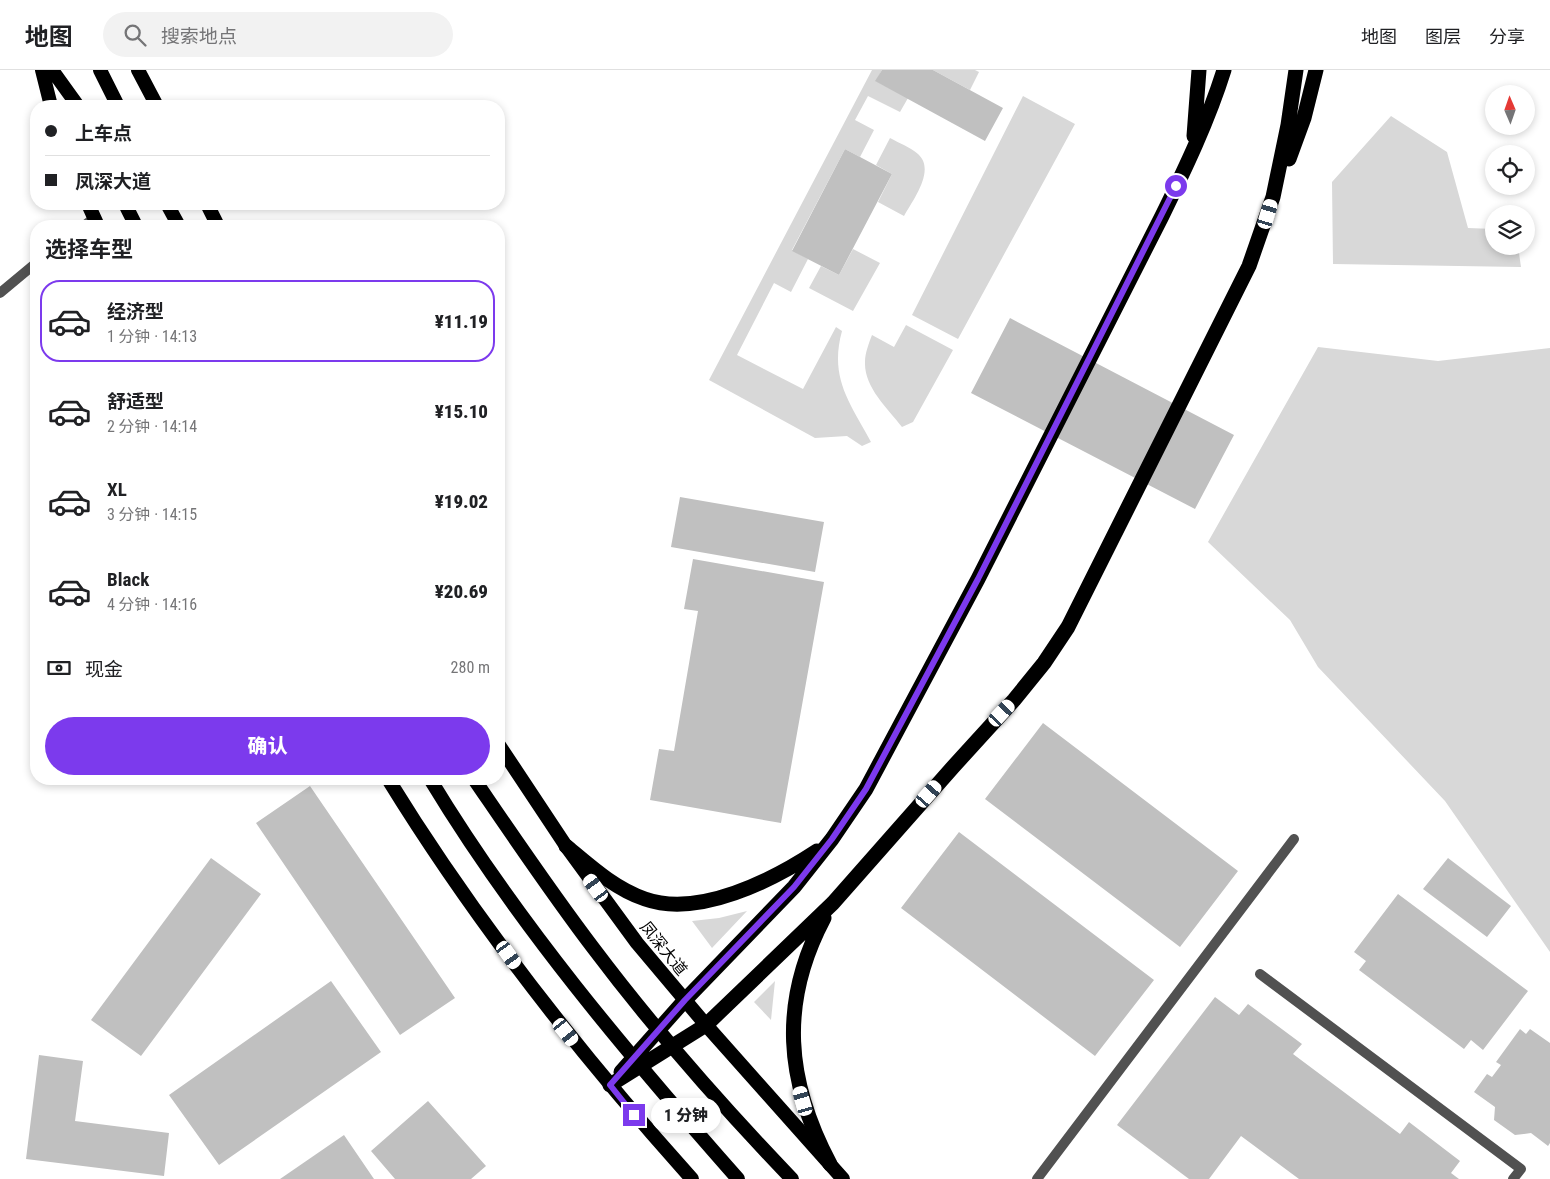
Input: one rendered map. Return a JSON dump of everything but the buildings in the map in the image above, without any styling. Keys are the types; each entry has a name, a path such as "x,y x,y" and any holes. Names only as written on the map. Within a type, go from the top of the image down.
{"highway":[{"path":"42,70 50,100"},
{"path":"52,70 74,100"},
{"path":"100,70 115,100"},
{"path":"138,70 154,100"},
{"path":"1191,156 1199,70"},
{"path":"610,1085 685,1000 794,887 832,839 866,789 968,596 1191,156 1224,70"},
{"path":"1273,197 1288,125 1296,70"},
{"path":"610,1085 706,1025 833,903 953,766 1014,700 1044,663 1068,628 1249,266 1273,197 1290,158 1304,118 1316,70"},
{"name":"凤深大道","path":"505,754 566,846 637,943 706,1025 843,1179"},
{"path":"392,785 407,810 552,1015 634,1115 692,1179"},
{"path":"434,785 502,887 566,973 632,1058 738,1179"},
{"path":"478,785 594,949 661,1034 792,1179"},
{"path":"566,846 596,871 634,894 660,903 676,904 708,900 757,884 803,860 832,839"},
{"path":"830,1164 812,1125 798,1084 793,1032 796,999 803,967 816,934 833,903"}],"street":[{"path":"0,293 30,268"},
{"path":"1037,1179 1294,839"},
{"path":"1260,974 1521,1169 1513,1179"}],"shaded area":[{"path":"872,70 882,70 876,81 908,98 900,112 868,96 855,120 874,130 860,157 845,149 792,250 808,259 791,292 774,283 737,355 803,389 836,327 842,331 838,363 840,376 849,402 871,442 862,446 847,436 815,438 709,380"},
{"path":"933,70 975,70 979,72 970,90"},
{"path":"1023,96 1075,124 958,339 912,315"},
{"path":"1391,116 1447,152 1468,228 1485,229 1485,255 1519,255 1521,267 1333,264 1332,182"},
{"path":"890,138 918,154 925,168 921,185 904,216 878,202 892,174 876,165"},
{"path":"853,249 880,263 853,311 809,288 821,266 839,275"},
{"path":"906,325 953,350 913,422 902,427 872,389 868,380 865,362 866,352 872,335 894,347"},
{"path":"1318,347 1438,361 1550,348 1550,952 1445,801 1318,667 1290,620 1208,542"},
{"path":"747,911 712,948 692,921 719,918"},
{"path":"775,981 771,1020 754,1002"}],"route":[{"path":"634,1115 610,1085 685,1000 794,887 832,839 866,789 978,579 1176,186"}]}
